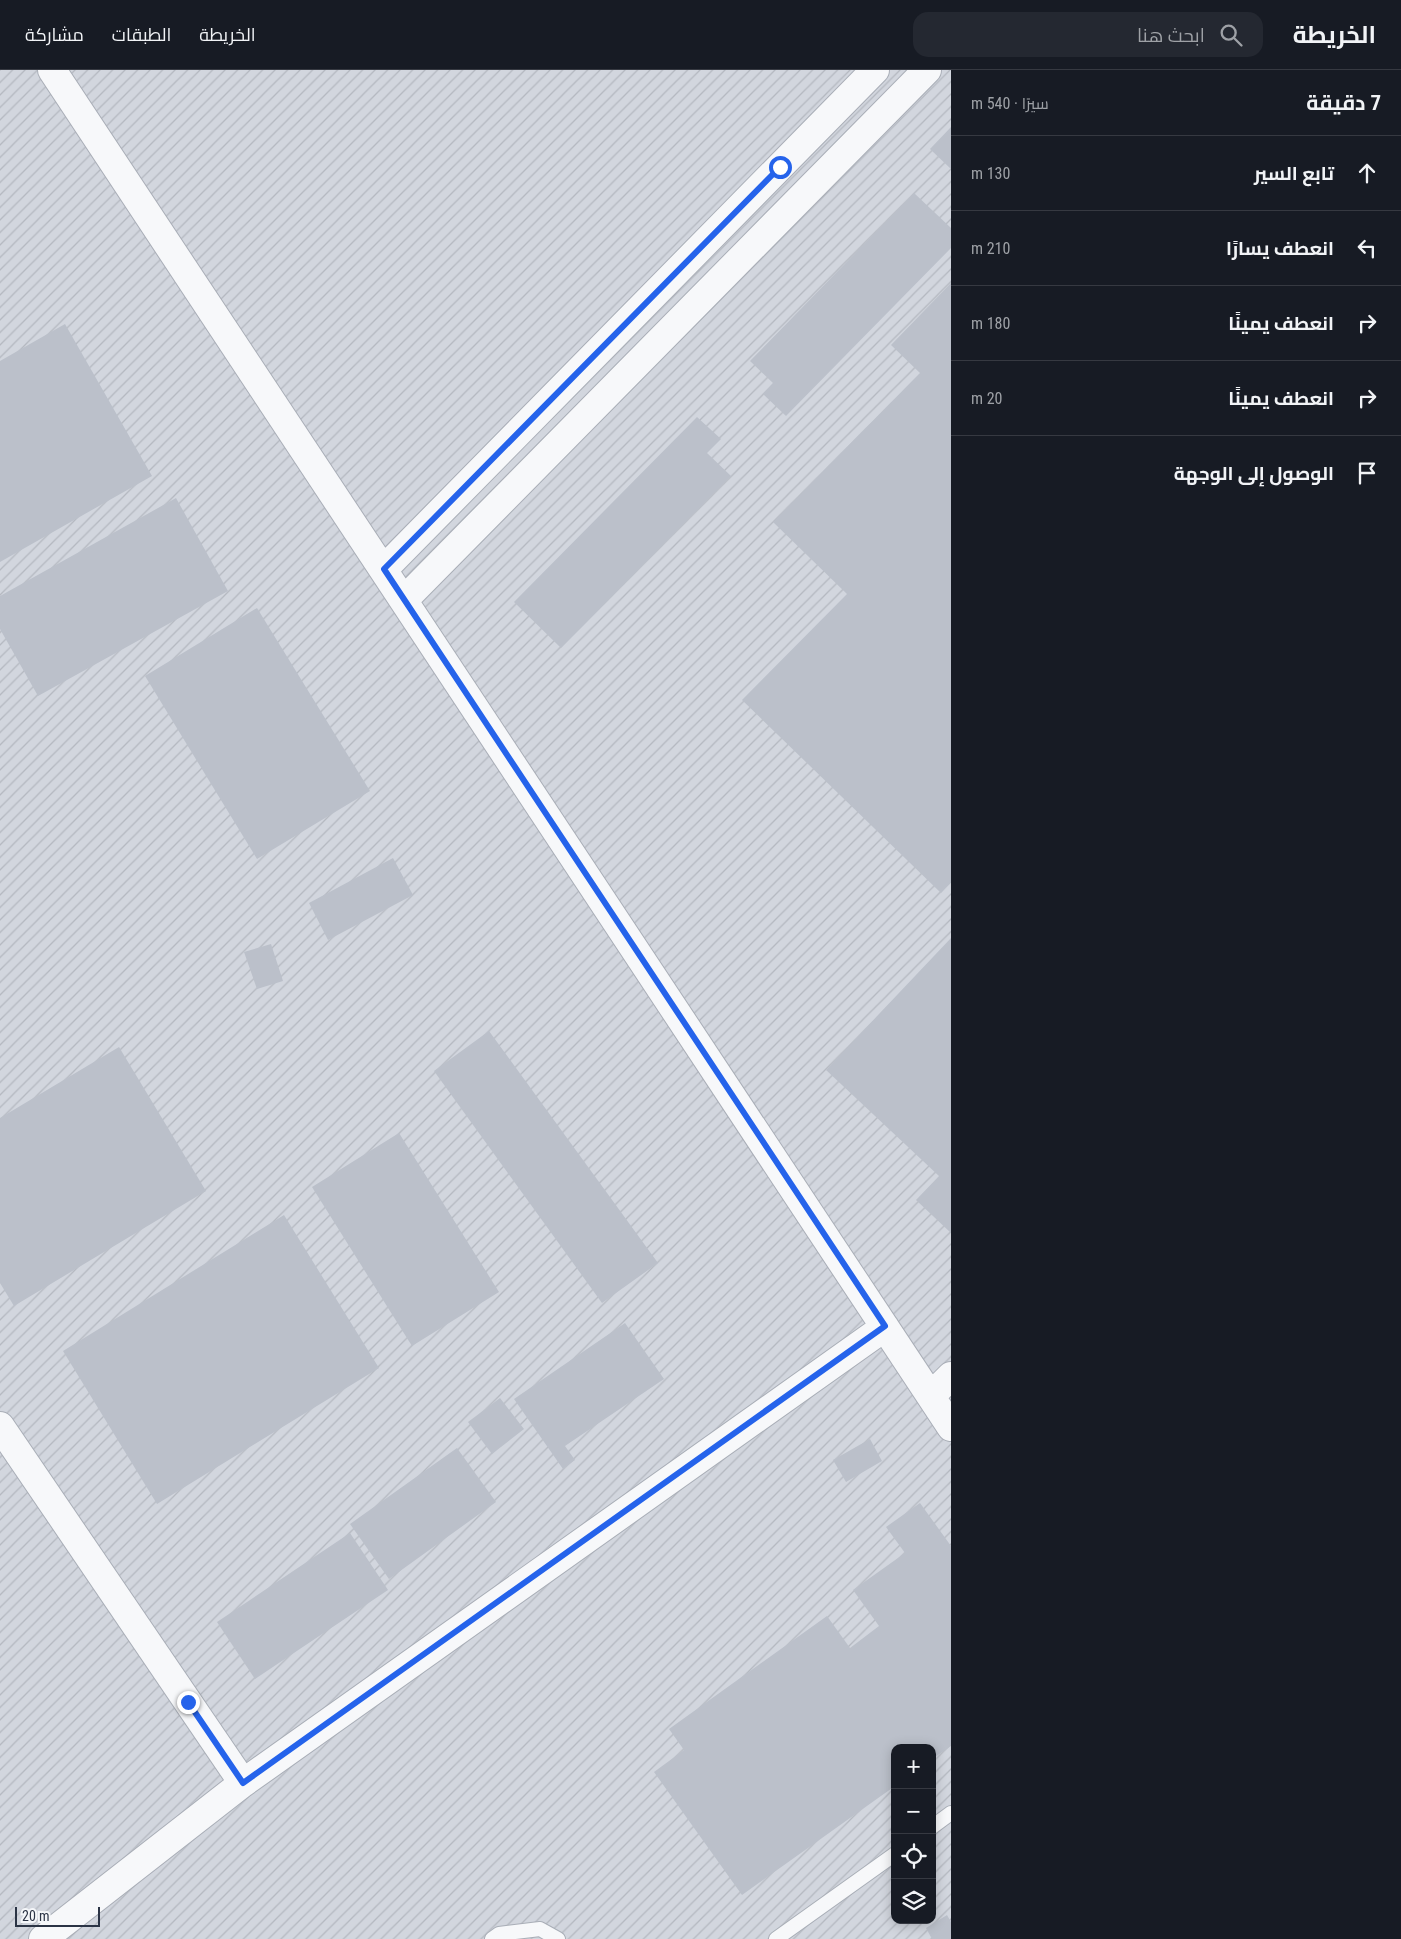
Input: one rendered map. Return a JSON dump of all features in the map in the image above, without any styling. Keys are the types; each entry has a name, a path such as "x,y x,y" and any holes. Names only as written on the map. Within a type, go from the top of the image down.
{"street":[{"path":"52,70 951,1426"},
{"path":"384,569 875,70"},
{"path":"404,600 927,70"},
{"path":"43,1939 243,1783 885,1326"},
{"path":"931,1396 951,1376"},
{"path":"0,1426 243,1783"}],"lane":[{"path":"936,1824 951,1813"},
{"path":"776,1939 891,1857"},
{"path":"492,1939 498,1934 540,1929 558,1939"}],"shaded area":[{"path":"0,70 951,70 951,1939 0,1939"}],"building":[{"path":"951,127 951,169 930,149"},
{"path":"914,193 951,228 951,248 786,416 763,394 773,383 750,361"},
{"path":"951,283 951,882 941,893 742,700 847,594 773,522 920,373 891,345"},
{"path":"65,324 152,476 0,562 0,361"},
{"path":"697,417 721,439 707,453 731,476 561,648 514,602"},
{"path":"176,498 228,591 38,696 0,629 0,596"},
{"path":"257,608 370,791 257,859 145,676"},
{"path":"393,858 413,895 328,940 309,903"},
{"path":"951,938 951,1233 916,1200 939,1176 826,1070"},
{"path":"271,944 283,981 257,989 244,952"},
{"path":"489,1031 658,1263 602,1303 434,1071"},
{"path":"119,1047 206,1191 14,1306 0,1283 0,1118"},
{"path":"399,1133 499,1292 412,1346 312,1187"},
{"path":"284,1215 379,1368 157,1504 63,1351"},
{"path":"625,1323 664,1379 565,1446 575,1460 563,1469 514,1399"},
{"path":"500,1398 524,1429 492,1454 468,1422"},
{"path":"870,1439 882,1461 846,1482 833,1460"},
{"path":"457,1448 496,1502 389,1579 350,1524"},
{"path":"920,1503 951,1546 951,1746 936,1756 936,1744 891,1744 891,1789 742,1895 654,1772 684,1750 669,1729 827,1616 850,1648 879,1626 853,1590 905,1553 886,1527"},
{"path":"350,1533 388,1590 255,1679 217,1622"},
{"path":"947,1915 951,1922 951,1939 932,1939 926,1928 936,1924 936,1922"}],"route":[{"path":"188,1702 243,1783 885,1326 384,569 780,167"}]}
